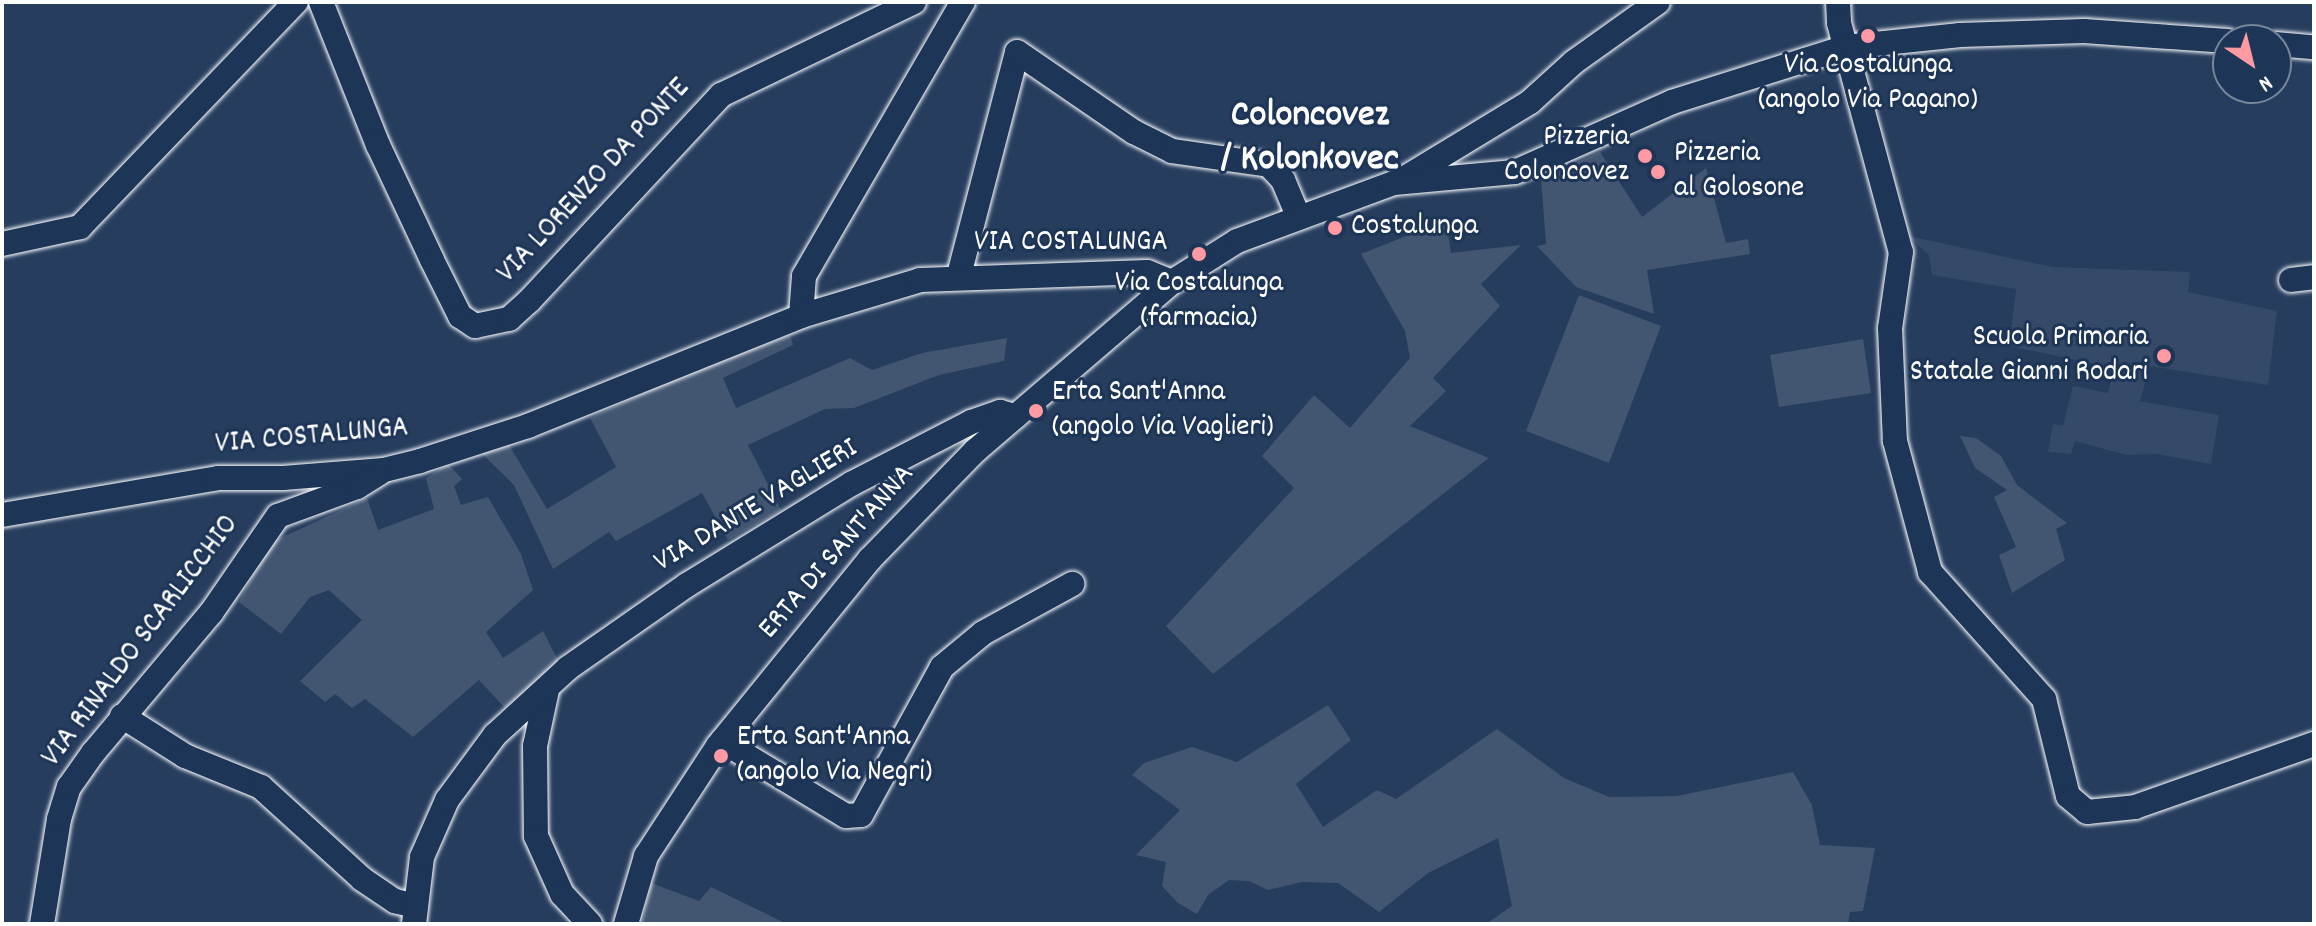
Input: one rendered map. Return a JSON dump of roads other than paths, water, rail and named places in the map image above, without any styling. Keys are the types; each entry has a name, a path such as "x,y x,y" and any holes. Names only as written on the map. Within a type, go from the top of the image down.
{"street":[{"path":"2,244 80,227 296,2"},
{"name":"VIA LORENZO DA PONTE","path":"321,2 378,145 432,260 460,316 475,326 509,319 529,301 721,95 914,2"},
{"path":"801,316 804,276 963,2"},
{"path":"1394,183 1530,102 1574,62 1658,2"},
{"path":"1838,2 1846,47 1901,252 1890,328 1895,441 1930,572 2044,699 2068,796 2087,812 2135,807 2314,744"},
{"name":"VIA COSTALUNGA","path":"2,515 218,478 384,470 528,426 801,316 873,292 959,275 1033,279 1147,272 1172,282 1237,241 1394,183 1515,172 1672,102 1846,47 1960,35 2084,31 2212,40"},
{"path":"2292,45 2314,47"},
{"path":"959,275 1017,52 1134,132 1172,151 1269,165 1283,180 1299,218"},
{"name":"ERTA DI SANT'ANNA","path":"626,924 646,856 722,741 918,505 1015,416 1172,282"},
{"name":"VIA DANTE VAGLIERI","path":"414,915 422,857 447,800 495,735 547,688 618,631 851,484 971,422 1000,412 1015,416"},
{"name":"VIA RINALDO SCARLICCHIO","path":"42,924 69,787 122,716 211,613 278,516 357,487 384,470"},
{"path":"722,741 846,816 861,815 942,667 983,633 1072,584"},
{"path":"547,688 535,746 536,836 562,894 590,924"},
{"path":"122,716 185,756 261,787 362,879 414,915"}],"place":[{"name":"Via Costalunga (angolo Via Pagano)","path":"1868,36"},
{"name":"Pizzeria Coloncovez","path":"1645,156"},
{"name":"Pizzeria al Golosone","path":"1658,172"},
{"name":"Costalunga","path":"1335,228"},
{"name":"Via Costalunga (farmacia)","path":"1199,254"},
{"name":"Scuola Primaria Statale Gianni Rodari","path":"2164,356"},
{"name":"Erta Sant'Anna (angolo Via Vaglieri)","path":"1036,411"},
{"name":"Erta Sant'Anna (angolo Via Negri)","path":"721,756"}],"district":[{"name":"Coloncovez / Kolonkovec","path":"1310,139"}]}
